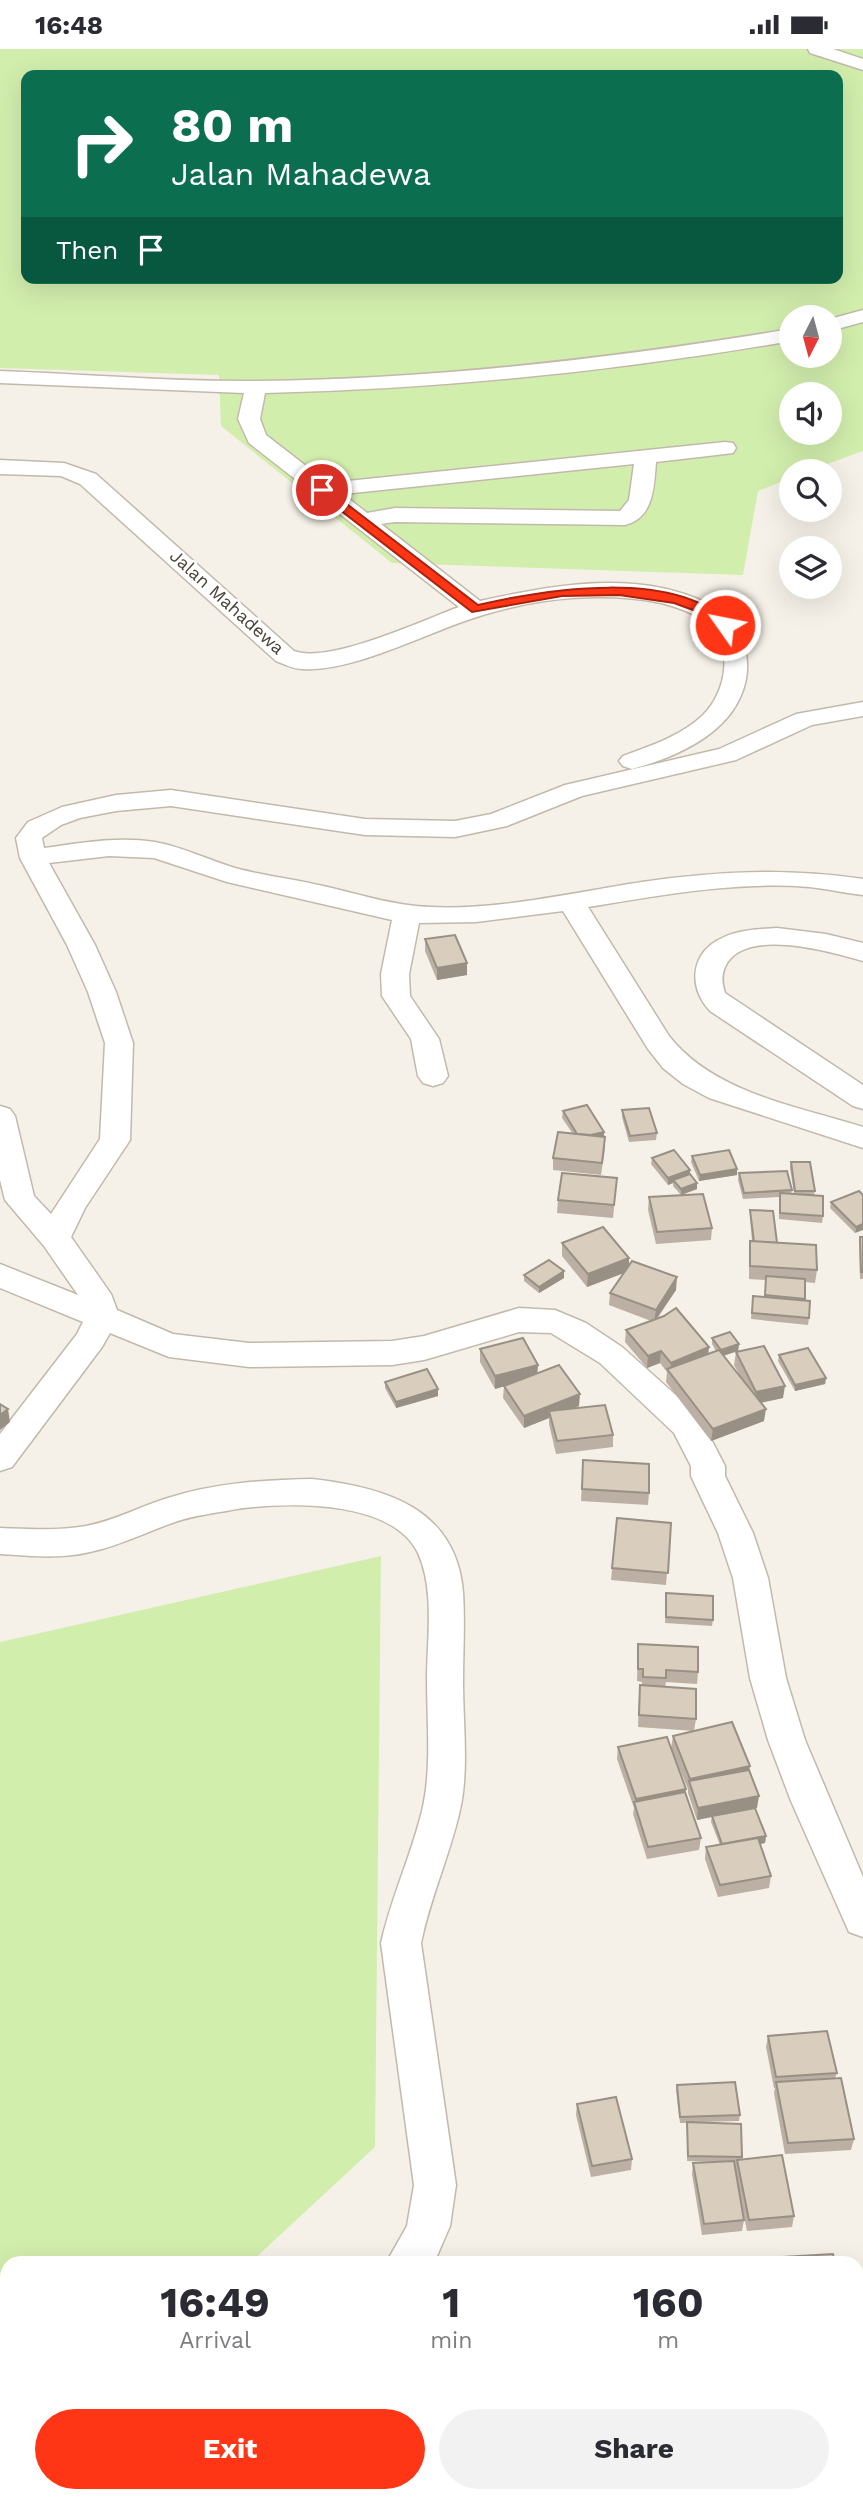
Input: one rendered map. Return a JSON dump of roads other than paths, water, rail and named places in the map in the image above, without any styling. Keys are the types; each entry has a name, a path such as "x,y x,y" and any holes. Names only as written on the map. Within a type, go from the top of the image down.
{"street":[{"path":"816,49 863,65"},
{"path":"842,322 863,316"},
{"path":"0,377 256,387 390,383 707,350 779,337"},
{"path":"256,387 249,419 257,438 476,609"},
{"path":"322,490 725,448"},
{"path":"363,520 413,515 625,518 635,514 639,506 646,456"},
{"name":"Jalan Mahadewa","path":"0,467 65,470 88,478 285,656 300,661 335,660 476,609 527,597 591,590 628,592 676,600 697,607 725,625 736,648 735,679 723,707 710,721 678,743 597,773 567,778 532,790 499,804 455,829"},
{"path":"55,1238 71,1205 115,1140 119,1043 102,992 33,858 29,838 38,826 66,814 148,799 196,800 365,827 455,829 498,820 574,790 727,755 784,726 805,719 863,709"},
{"path":"33,858 106,848 152,850 249,880 407,913 463,913 740,879 808,879 863,887"},
{"path":"570,901 658,1042 673,1061 693,1077 719,1091 863,1138"},
{"path":"407,913 395,974 396,996 425,1039 433,1076"},
{"path":"863,953 812,938 765,937 742,941 725,948 714,957 707,983 711,996 720,1005 863,1099"},
{"path":"0,1116 20,1200 55,1238 100,1302 101,1317 91,1339 0,1458"},
{"path":"0,1275 169,1345 250,1355 392,1353 519,1321 538,1320 555,1322 575,1331 611,1355 687,1425 708,1466 708,1476 736,1530 755,1594 768,1678 788,1740 817,1818 863,1920"},
{"path":"0,1541 57,1543 88,1539 120,1532 178,1508 229,1496 271,1491 309,1491 374,1503 403,1518 427,1539 439,1563 444,1590 445,1791 440,1822 405,1916 401,1943 435,2185 433,2217 421,2247 414,2256"}]}
